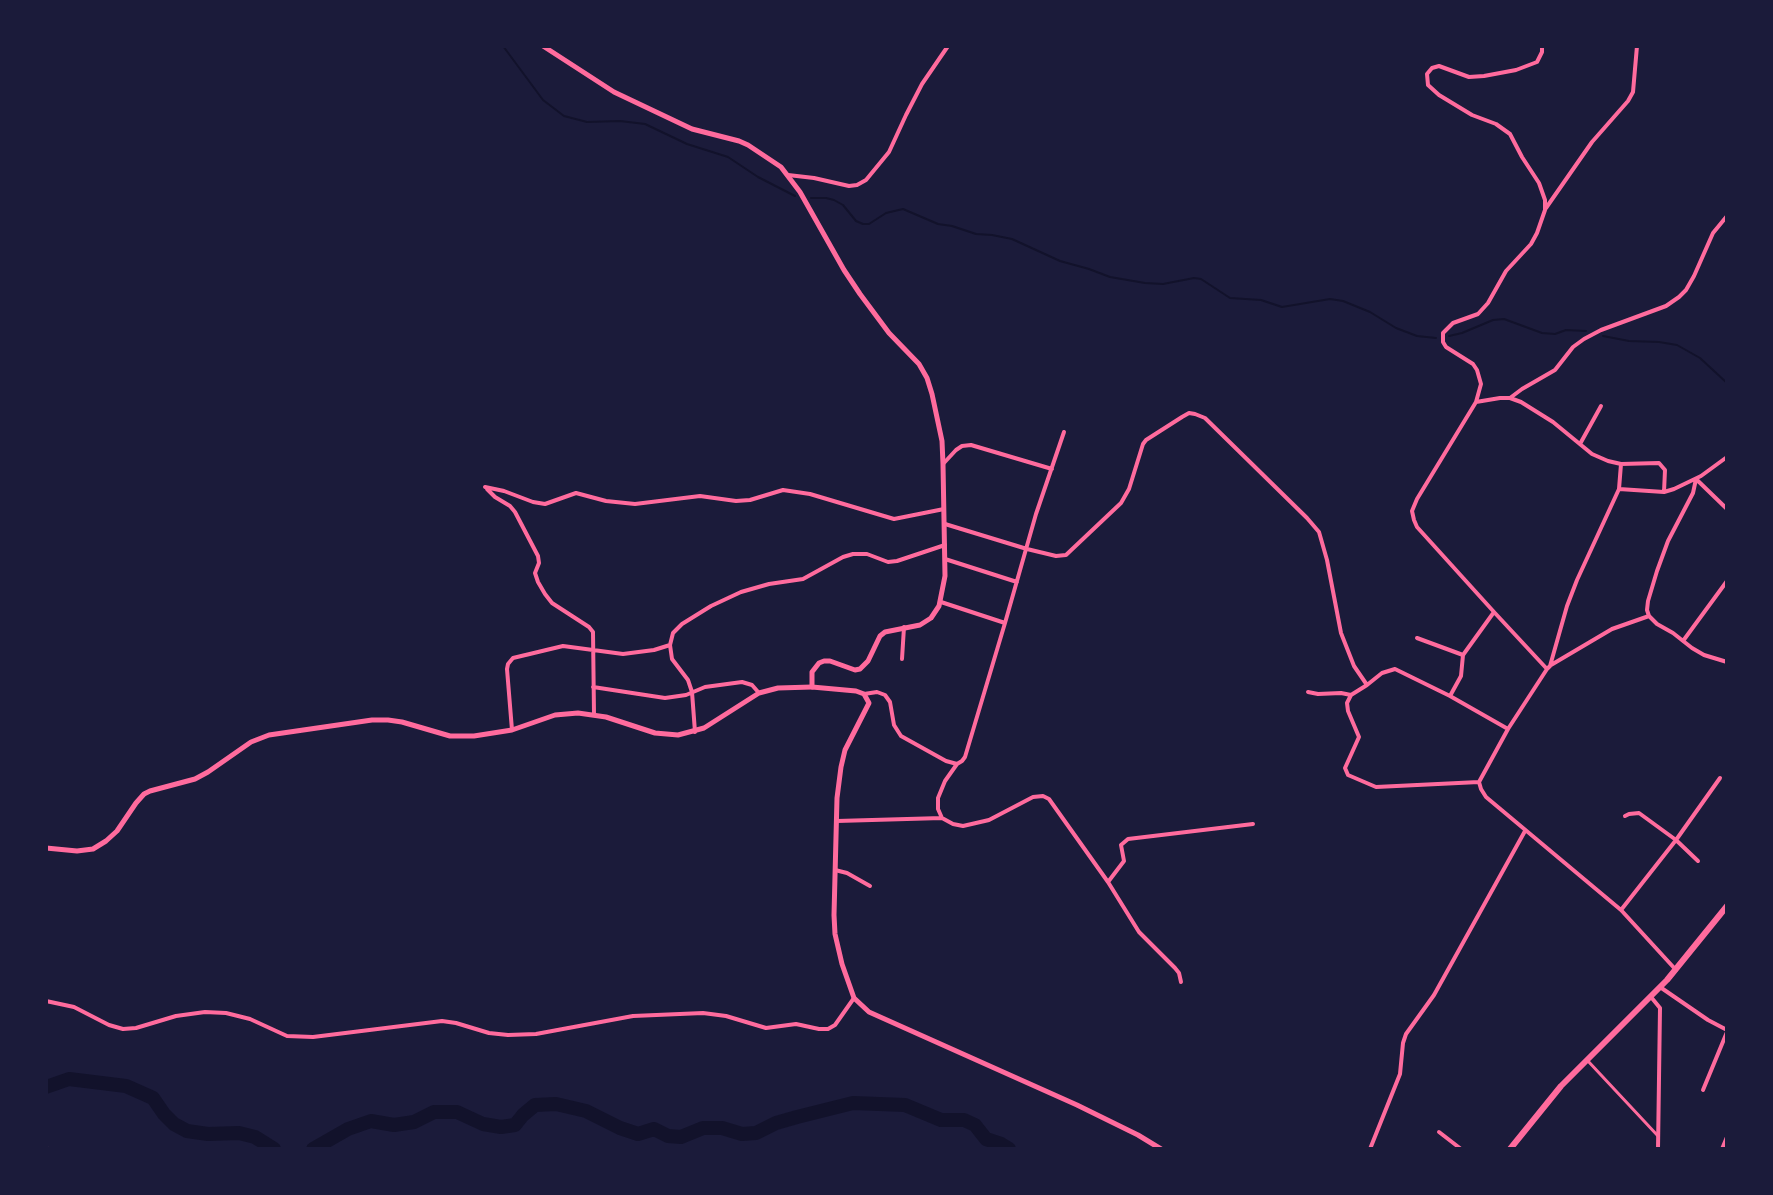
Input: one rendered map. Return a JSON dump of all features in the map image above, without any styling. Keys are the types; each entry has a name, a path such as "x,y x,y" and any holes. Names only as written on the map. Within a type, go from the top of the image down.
{"main road":[{"path":"543,46 614,92 692,129 748,145 771,159 800,192 860,294 889,333 919,364 927,378 938,421 943,464 945,559 941,602 927,622 889,630 880,636 868,661 860,669 830,661 819,663 812,672 812,687"},
{"path":"46,848 93,849 117,831 144,794 195,779 251,742 269,735 372,720 402,722 450,736 474,736 512,730 555,715 578,713 594,714 655,733 678,735 695,732 759,693 778,688 843,689 864,694 869,703 850,738 841,767 837,798 835,934 854,998 869,1012 1077,1105 1161,1149"},
{"path":"1510,1149 1557,1090 1676,970 1727,906"}],"street":[{"path":"788,175 849,186 866,180 889,152 922,84 948,46"},
{"path":"1542,46 1537,62 1526,68 1477,77 1439,66 1427,74 1428,85 1439,95 1510,134 1539,183 1545,210 1531,244 1506,271 1488,303 1478,314 1453,323 1443,333 1446,347 1473,364 1481,384 1476,402 1412,511 1417,527 1549,668"},
{"path":"1545,210 1592,142 1628,101 1633,92 1637,46"},
{"path":"1510,398 1555,370 1584,339 1666,306 1679,297 1694,276 1713,233 1727,216"},
{"path":"1476,402 1510,398 1553,422 1599,457 1621,464 1659,463 1665,470 1664,492"},
{"path":"1580,444 1601,406"},
{"path":"945,524 1056,556 1070,553 1121,503 1146,440 1189,413 1201,416 1319,532 1341,633 1354,666 1367,685"},
{"path":"942,818 938,798 945,781 965,757 1064,432"},
{"path":"943,464 956,450 971,445 1052,469"},
{"path":"1619,489 1664,492 1696,479 1727,457"},
{"path":"1621,464 1619,489 1577,580 1549,668 1508,729 1479,782 1486,797 1621,910 1676,970"},
{"path":"1696,479 1727,509"},
{"path":"1696,479 1693,493 1668,541 1647,610 1657,624 1704,655 1727,662"},
{"path":"594,714 593,632 552,603 535,573 538,556 515,512 485,487 545,504 576,493 595,499 635,504 700,496 750,500 783,490 810,494 894,519 944,509"},
{"path":"695,732 692,692 688,680 672,659 670,645 673,633 682,624 741,592 803,579 843,557 867,554 888,562 945,545"},
{"path":"945,559 1017,582"},
{"path":"1683,641 1727,581"},
{"path":"941,602 1005,623"},
{"path":"1450,696 1461,676 1463,655 1494,612"},
{"path":"1549,668 1612,629 1649,616"},
{"path":"902,659 904,627"},
{"path":"1417,638 1463,655"},
{"path":"512,730 507,669 510,660 563,646 631,654 670,645"},
{"path":"1479,782 1376,787 1348,775 1345,768 1359,737 1347,707 1351,695 1382,673 1395,669 1508,729"},
{"path":"593,687 673,698 705,687 742,682 752,685 759,693"},
{"path":"864,694 877,692 885,695 890,702 894,725 901,736 957,764"},
{"path":"1308,692 1351,695"},
{"path":"1621,910 1720,778"},
{"path":"837,821 942,818 963,826 1043,796 1054,806 1108,882 1139,932 1175,968 1181,982"},
{"path":"1625,816 1639,813 1676,840 1698,861"},
{"path":"1108,882 1124,861 1121,845 1128,839 1253,824"},
{"path":"1370,1149 1400,1074 1406,1034 1434,995 1525,830"},
{"path":"835,870 870,886"},
{"path":"1660,987 1727,1031 1703,1090"},
{"path":"1651,997 1660,1008 1658,1149"},
{"path":"46,1001 74,1007 123,1029 205,1012 250,1019 287,1036 313,1037 442,1021 489,1033 521,1035 633,1016 703,1013 726,1016 766,1028 796,1024 828,1029 841,1019 854,998"},
{"path":"1586,1060 1658,1136"},
{"path":"1439,1132 1461,1149"},
{"path":"1722,1149 1727,1137"}],"waterway":[{"path":"503,46 543,100 564,116 587,122 645,124 687,144 728,157 795,196"},
{"path":"811,198 834,200 863,224 903,209 938,224 1012,239 1060,261 1110,277 1163,284 1201,279 1230,298 1261,300 1282,307 1330,299 1343,301 1370,312 1396,328 1417,336 1436,338"},
{"path":"1449,336 1504,319 1542,333 1586,331"},
{"path":"1603,336 1677,345 1700,358 1727,383"},
{"path":"46,1087 69,1079 126,1086 153,1098 174,1124 187,1131 239,1133 255,1137 274,1149"},
{"path":"313,1149 348,1129 371,1121 394,1125 414,1122 434,1112 457,1112 483,1124 501,1127 515,1125 535,1105 556,1104 586,1111 638,1134 654,1129 668,1136 681,1137 703,1128 756,1133 776,1123 853,1103 905,1105 941,1120 964,1120 975,1125 986,1139 1009,1149"}]}
